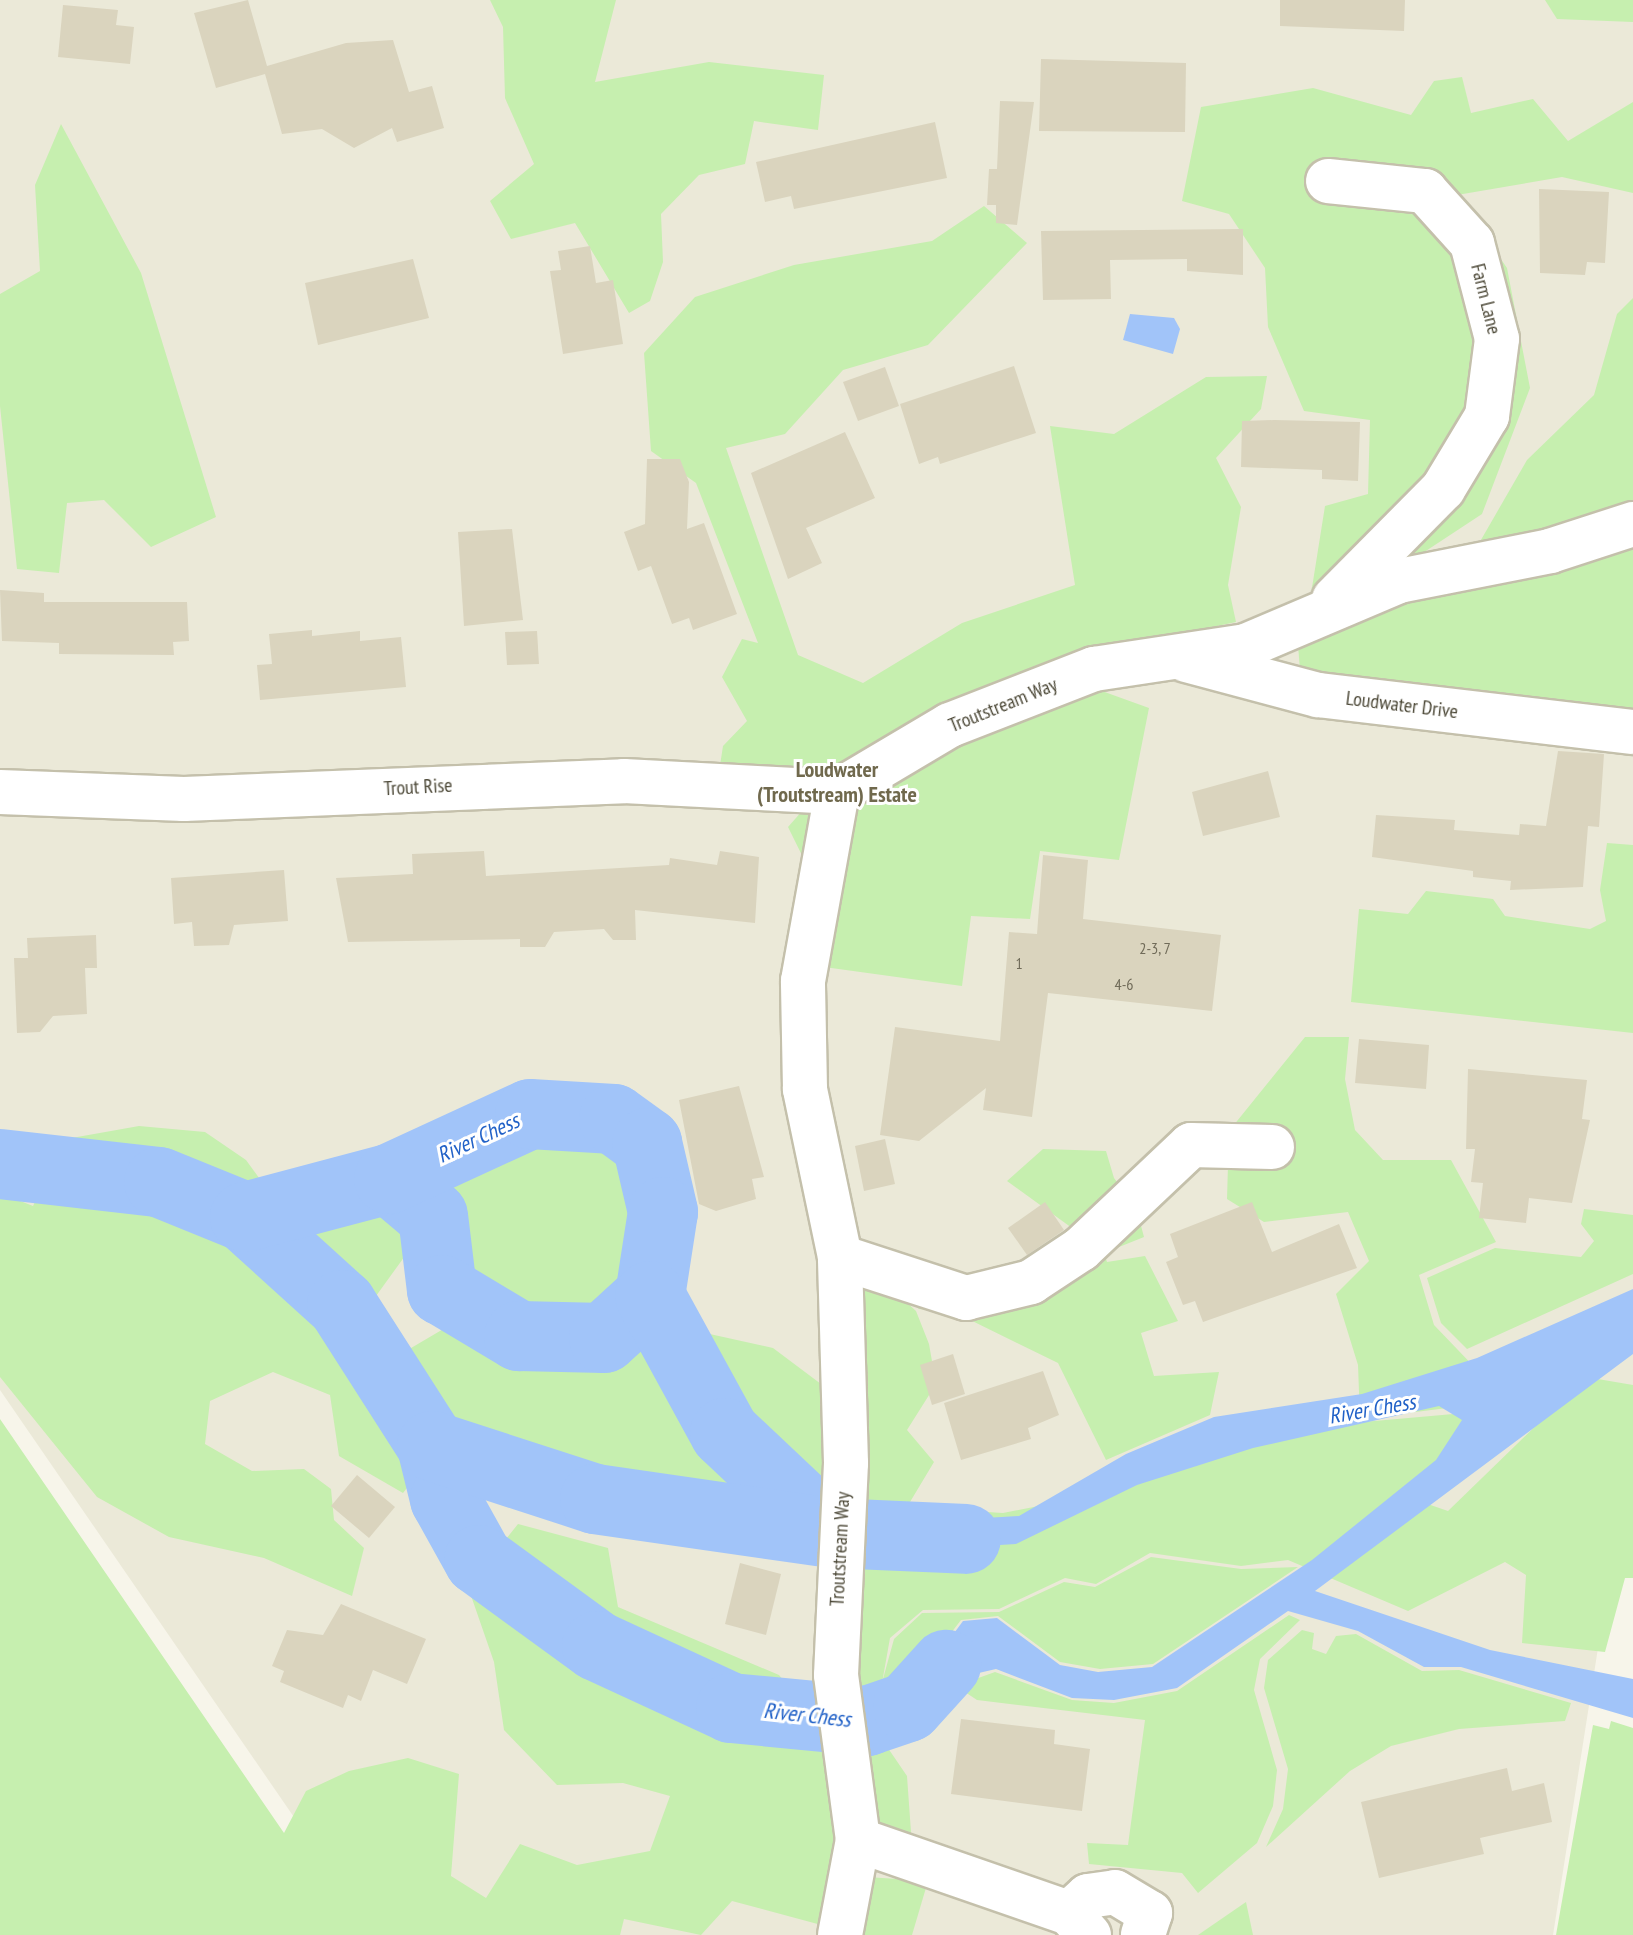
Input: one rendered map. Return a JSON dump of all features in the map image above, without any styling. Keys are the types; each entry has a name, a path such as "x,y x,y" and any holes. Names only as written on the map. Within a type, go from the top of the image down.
{"street":[{"name":"Farm Lane","path":"1327,606 1443,489 1487,416 1497,339 1472,243 1425,191 1328,181"},
{"name":"Troutstream Way","path":"840,1935 858,1840 842,1752 836,1675 837,1569 846,1463 840,1257 805,1089 803,981 837,792 977,714 1094,669 1246,646 1327,606 1633,524"},
{"name":"Loudwater Drive","path":"1175,657 1318,695 1633,732"},
{"name":"Trout Rise","path":"0,792 184,799 624,781 837,792"},
{"path":"840,1257 966,1298 1031,1282 1081,1249 1191,1145 1272,1147"},
{"path":"858,1840 1079,1924 1088,1896 1115,1892 1150,1913 1143,1935"}],"shaded area":[{"path":"0,0 1633,0 1633,1546 1614,1546 1553,1935 267,1935 298,1823 0,1390"}],"green space":[{"path":"490,0 616,0 595,82 709,62 824,75 818,130 754,121 745,164 699,175 661,214 663,262 650,301 629,313 575,223 511,239 490,201 534,164 505,98 503,27"},
{"path":"1545,0 1633,0 1633,22 1557,19"},
{"path":"1462,77 1471,113 1533,99 1568,141 1633,102 1633,193 1562,177 1457,195 1507,268 1530,388 1482,514 1400,568 1311,594 1325,506 1368,494 1370,420 1304,411 1268,327 1265,268 1229,214 1182,201 1201,107 1313,88 1411,115 1434,81"},
{"path":"61,124 141,273 216,517 151,547 104,500 67,503 59,573 17,569 0,406 0,294 40,271 35,185"},
{"path":"984,206 1027,243 928,345 843,370 785,434 726,448 798,655 863,683 962,623 1075,585 1050,426 1114,434 1206,377 1267,376 1261,409 1216,458 1241,507 1228,585 1236,622 1096,652 1088,686 1149,708 1119,860 1040,851 1030,919 971,916 962,986 824,967 829,910 788,827 833,776 719,772 723,746 747,721 722,677 742,639 758,643 696,483 651,451 644,353 695,297 794,265 932,241"},
{"path":"1633,298 1633,506 1474,552 1527,460 1594,395 1617,314"},
{"path":"1633,545 1633,718 1321,681 1300,670 1298,645 1391,605"},
{"path":"1607,843 1633,845 1633,1033 1351,1002 1359,909 1408,914 1426,891 1493,899 1505,916 1590,929 1606,921 1600,890"},
{"path":"1305,1037 1349,1037 1345,1079 1355,1130 1383,1160 1451,1160 1496,1242 1419,1275 1434,1325 1481,1374 1463,1406 1360,1419 1358,1365 1336,1294 1369,1261 1348,1212 1264,1222 1227,1199 1229,1131"},
{"path":"139,1126 205,1132 246,1160 290,1220 382,1195 410,1249 376,1296 406,1351 462,1318 526,1359 614,1354 651,1321 773,1348 829,1390 830,1503 622,1481 451,1432 403,1493 339,1456 330,1395 273,1372 210,1401 205,1444 252,1471 304,1469 331,1489 334,1520 364,1548 352,1596 264,1558 169,1537 97,1497 0,1377 0,1193 33,1206 66,1139"},
{"path":"555,1132 605,1136 632,1151 649,1218 637,1286 594,1327 523,1322 471,1294 456,1263 448,1202 428,1177 483,1145"},
{"path":"1043,1149 1106,1151 1114,1178 1136,1207 1144,1237 1104,1253 1107,1262 1145,1256 1178,1321 1141,1333 1154,1376 1219,1372 1210,1415 1106,1460 1058,1363 954,1312 919,1309 883,1278 1032,1289 1072,1228 1007,1181"},
{"path":"1584,1209 1633,1215 1633,1274 1467,1349 1441,1323 1427,1278 1495,1248 1581,1257 1594,1241 1581,1224"},
{"path":"854,1278 882,1280 916,1311 929,1344 936,1384 907,1430 934,1462 907,1507 1003,1513 1109,1492 1318,1426 1476,1412 1410,1498 1448,1511 1586,1377 1633,1385 1633,1578 1625,1578 1605,1652 1522,1643 1526,1575 1505,1562 1408,1611 1288,1560 1241,1566 1150,1553 1096,1584 1065,1578 999,1609 923,1610 890,1638 874,1728 851,1724"},
{"path":"0,1419 284,1833 306,1791 349,1771 408,1758 459,1774 451,1876 486,1898 520,1844 577,1865 650,1851 670,1796 623,1783 557,1785 504,1730 494,1662 468,1587 518,1524 608,1548 618,1607 779,1675 823,1728 877,1732 907,1776 914,1874 836,1862 825,1926 732,1901 701,1935 624,1919 620,1935 0,1935"},
{"path":"1151,1557 1241,1569 1298,1567 1153,1664 1100,1669 1060,1662 998,1616 961,1620 915,1680 878,1697 894,1639 922,1613 999,1612 1064,1582 1095,1587"},
{"path":"1289,1615 1300,1620 1260,1659 1254,1690 1277,1770 1273,1806 1257,1843 1198,1893 1182,1873 1089,1864 1087,1843 1128,1845 1145,1720 977,1700 956,1686 995,1672 1072,1700 1114,1703 1177,1691"},
{"path":"1302,1630 1314,1633 1312,1649 1326,1654 1336,1636 1356,1634 1422,1671 1459,1670 1571,1703 1565,1721 1459,1729 1391,1746 1350,1771 1266,1847 1283,1809 1288,1769 1264,1688 1268,1660"},
{"path":"1611,1721 1633,1728 1633,1935 1556,1935 1593,1725 1609,1729"},
{"path":"867,1877 928,1881 912,1935 854,1935"},
{"path":"1246,1902 1253,1935 1198,1935"}],"water":[{"path":"1130,314 1174,318 1180,329 1173,354 1123,340"},
{"path":"1633,1289 1633,1354 1315,1591 1490,1650 1633,1679 1633,1718 1461,1667 1424,1667 1358,1631 1288,1611 1177,1688 1114,1700 1072,1698 996,1669 970,1675 903,1721 872,1726 867,1708 918,1682 963,1621 997,1618 1060,1665 1098,1672 1152,1667 1312,1560 1436,1460 1462,1420 1439,1406 1253,1448 1137,1485 1016,1544 870,1553 869,1525 1019,1516 1126,1454 1214,1417 1362,1394 1477,1358"}],"building":[{"path":"248,0 267,66 346,43 393,40 409,92 432,86 444,128 397,142 392,128 354,148 322,129 282,134 265,74 216,88 194,13"},
{"path":"1280,0 1405,0 1404,31 1280,26"},
{"path":"63,5 118,10 116,25 134,27 130,64 58,57"},
{"path":"1041,59 1186,63 1185,132 1039,131"},
{"path":"1000,101 1034,102 1017,225 996,223 996,205 987,205 989,169 997,169"},
{"path":"935,122 947,178 794,209 791,196 765,202 756,162"},
{"path":"1539,189 1609,192 1605,263 1587,262 1585,275 1540,273"},
{"path":"1243,229 1243,275 1187,271 1187,259 1110,260 1111,299 1043,300 1041,231"},
{"path":"590,246 596,283 613,280 623,344 563,354 550,271 561,270 558,251"},
{"path":"413,259 429,318 318,345 305,283"},
{"path":"1014,366 1036,433 940,464 938,457 919,464 900,404"},
{"path":"885,367 899,406 858,421 843,382"},
{"path":"1242,421 1360,422 1358,481 1322,479 1322,470 1241,467"},
{"path":"845,432 875,498 806,528 822,563 788,579 751,473"},
{"path":"647,459 680,459 689,482 687,529 704,523 737,614 693,630 689,618 672,624 651,566 638,571 624,532 645,524"},
{"path":"512,529 523,620 464,626 458,532"},
{"path":"0,590 44,593 44,602 187,602 189,641 173,642 174,655 59,654 59,643 2,641"},
{"path":"312,630 312,636 360,631 360,641 401,637 406,687 260,700 257,665 272,664 269,634"},
{"path":"537,631 539,664 507,665 505,632"},
{"path":"1558,751 1604,754 1599,827 1588,826 1583,887 1510,890 1511,881 1473,877 1473,871 1372,857 1376,815 1455,820 1454,830 1519,835 1520,824 1546,826"},
{"path":"1268,771 1280,817 1203,836 1192,792"},
{"path":"484,851 486,876 669,865 670,858 717,865 720,851 759,857 755,923 635,910 636,940 613,940 604,929 554,932 545,947 520,947 520,939 348,942 336,878 413,874 412,854"},
{"path":"1043,855 1088,860 1083,919 1221,935 1212,1011 1048,993 1032,1117 983,1110 986,1088 919,1141 880,1135 895,1027 1000,1041 1009,932 1037,934"},
{"path":"284,870 288,921 234,925 229,945 194,946 192,922 174,924 171,878"},
{"path":"96,935 97,968 85,968 87,1014 53,1016 40,1032 17,1033 14,958 28,958 27,938"},
{"path":"1359,1039 1429,1045 1426,1089 1355,1083"},
{"path":"1468,1069 1587,1080 1582,1119 1590,1120 1572,1203 1529,1198 1526,1223 1479,1218 1483,1183 1471,1182 1475,1149 1466,1149"},
{"path":"739,1086 764,1177 752,1179 756,1199 716,1211 699,1204 679,1100"},
{"path":"885,1139 895,1184 864,1191 855,1146"},
{"path":"1045,1202 1064,1230 1027,1255 1008,1228"},
{"path":"1252,1202 1272,1252 1339,1224 1357,1268 1203,1322 1195,1301 1183,1305 1166,1262 1178,1257 1170,1234"},
{"path":"953,1354 965,1394 932,1405 920,1365"},
{"path":"1043,1371 1059,1415 1028,1428 1031,1439 961,1460 944,1403"},
{"path":"357,1475 395,1507 369,1538 331,1506"},
{"path":"740,1563 781,1574 766,1635 725,1624"},
{"path":"341,1604 426,1639 407,1684 373,1670 361,1701 348,1695 343,1708 280,1682 284,1671 272,1666 287,1630 323,1635"},
{"path":"961,1719 1055,1730 1054,1744 1090,1749 1082,1811 951,1794"},
{"path":"1507,1768 1512,1791 1544,1783 1552,1822 1480,1838 1484,1854 1379,1878 1361,1802"}],"waterway":[{"name":"River Chess","path":"245,1217 389,1179 530,1114 614,1119 647,1143 663,1212 650,1296 725,1433 831,1533 966,1539"},
{"name":"River Chess","path":"0,1164 159,1182 245,1217 342,1305 432,1446 445,1499 479,1560 597,1646 731,1708 867,1721 908,1707 946,1665"},
{"name":"River Chess","path":"389,1179 433,1216 442,1290 519,1336 604,1338 650,1296"},
{"name":"River Chess","path":"432,1446 595,1499 831,1533"}],"district":[{"name":"Loudwater (Troutstream) Estate","path":"837,782"}]}
